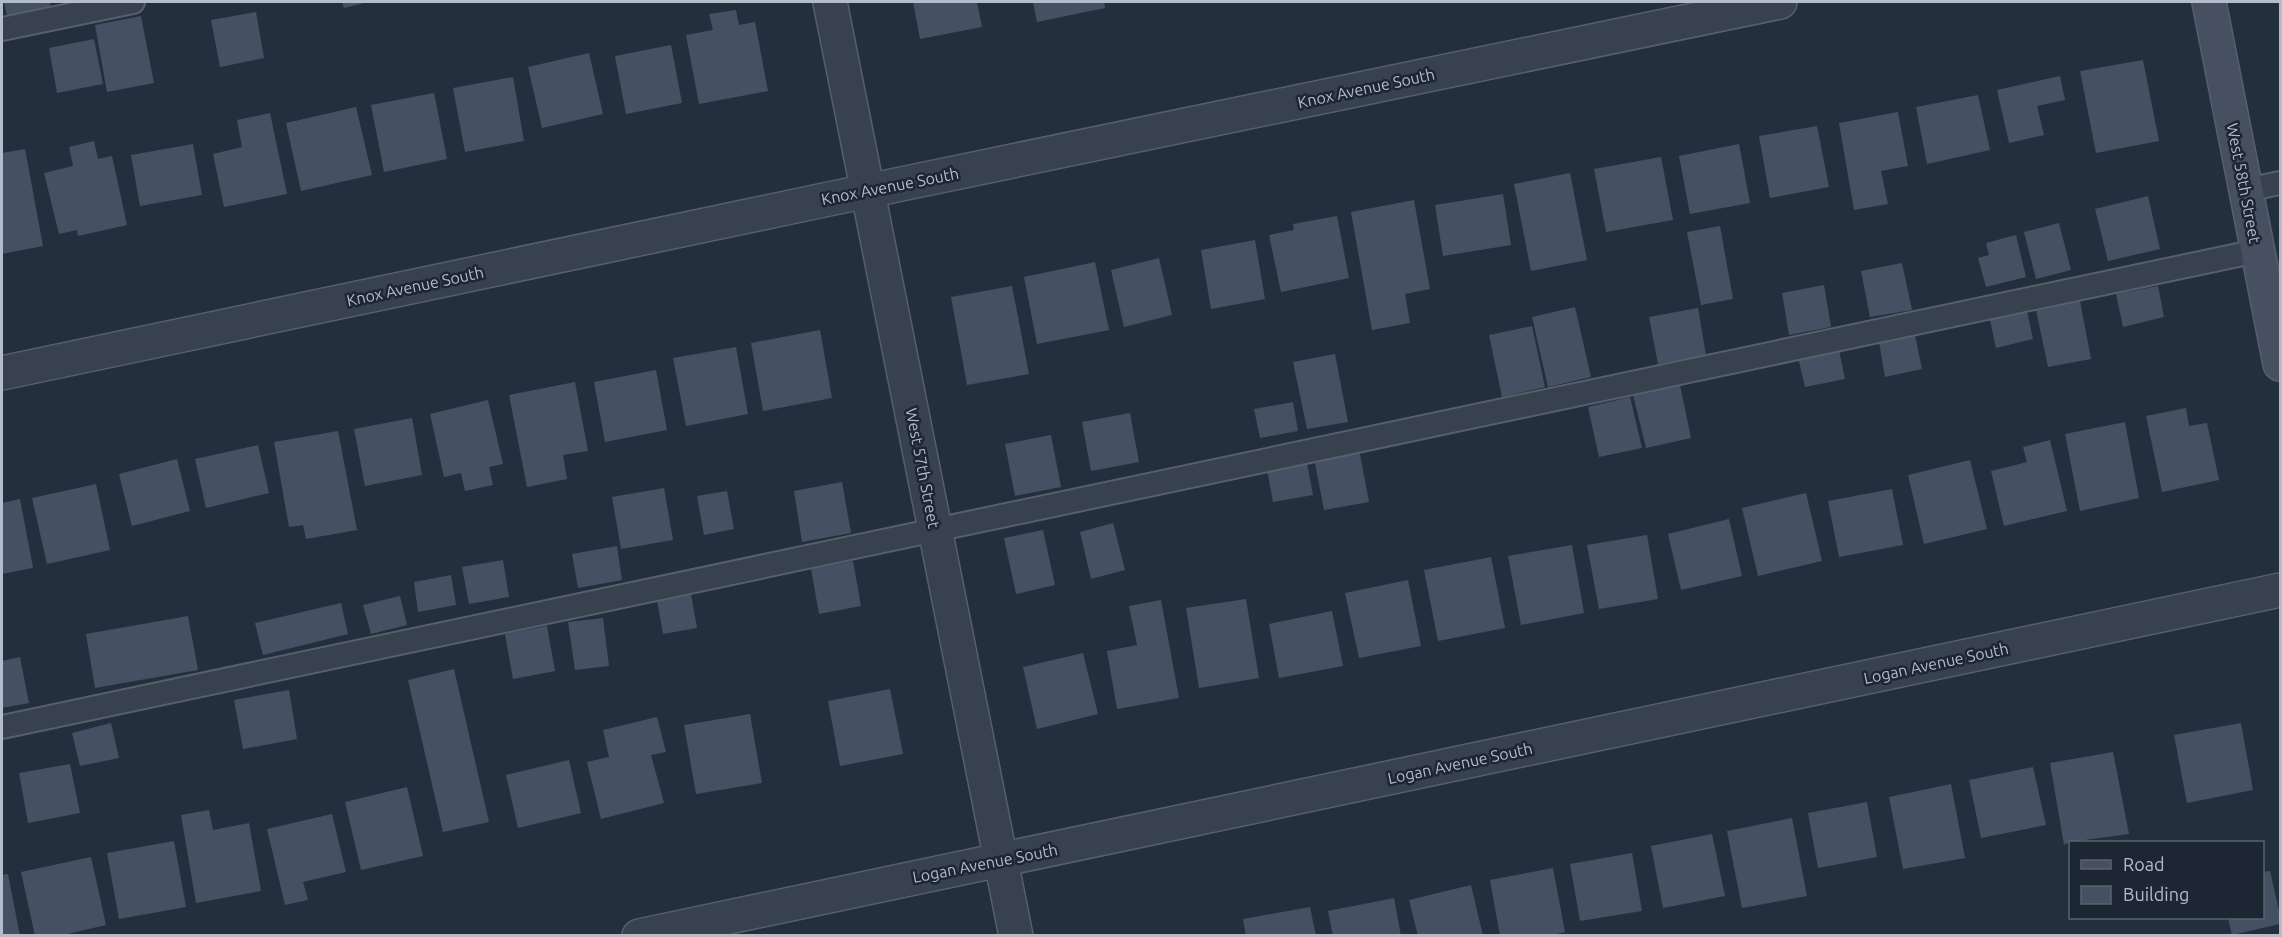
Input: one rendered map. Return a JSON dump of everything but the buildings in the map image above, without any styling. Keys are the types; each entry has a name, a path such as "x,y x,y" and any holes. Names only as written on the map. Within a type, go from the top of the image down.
{"street":[{"name":"West 57th Street","path":"830,2 1016,936"},
{"name":"Knox Avenue South","path":"2,373 1780,2"},
{"name":"West 58th Street","path":"2209,2 2280,364"},
{"name":"Logan Avenue South","path":"639,936 2280,590"}],"lane":[{"path":"2,29 133,2"},
{"path":"2246,190 2280,183"},
{"path":"2,727 2257,251"}]}
